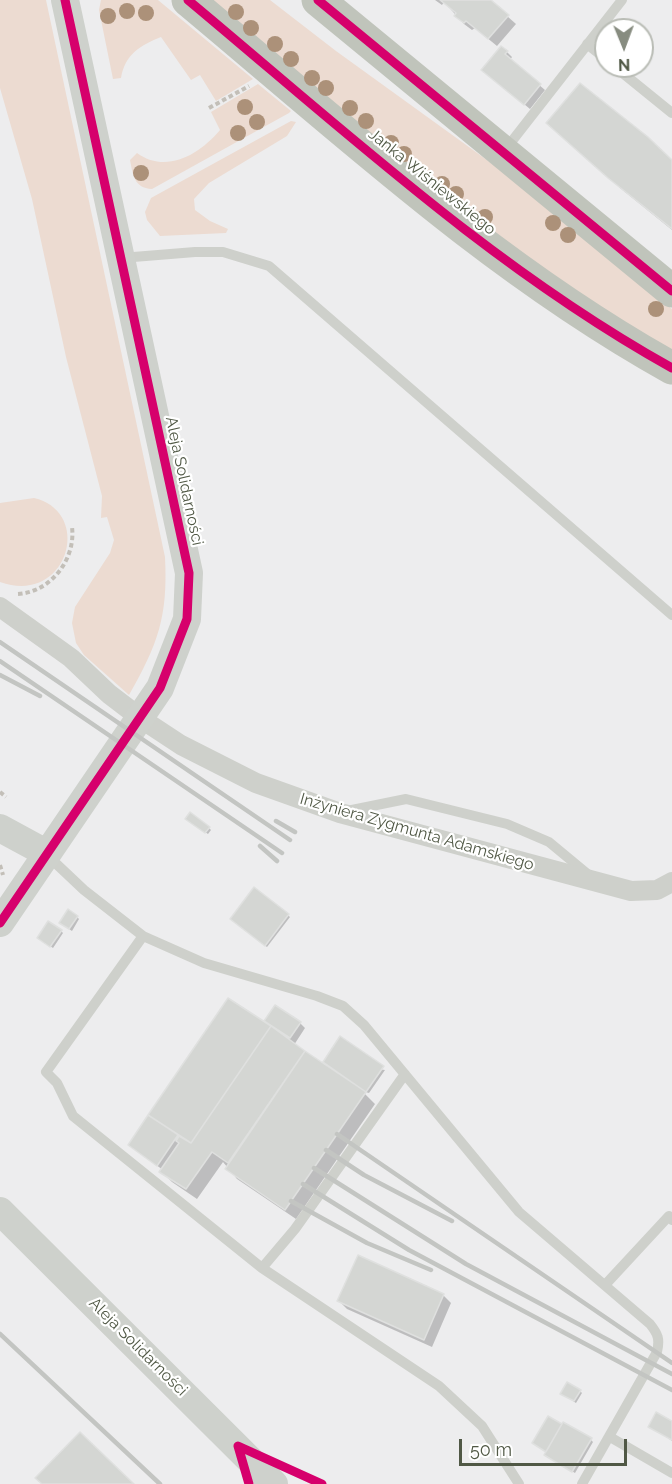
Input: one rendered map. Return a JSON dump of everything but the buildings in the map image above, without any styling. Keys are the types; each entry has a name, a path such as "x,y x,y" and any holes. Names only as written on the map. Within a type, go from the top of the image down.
{"highway":[{"name":"Janka Wiśniewskiego","path":"188,0 457,224 530,279 672,368"},
{"path":"318,0 672,291"}],"street":[{"name":"Aleja Solidarności","path":"0,923 160,688 187,619 189,573 65,0"},
{"name":"Inżyniera Zygmunta Adamskiego","path":"6,600 109,694 143,720 181,745 256,783 340,813 597,882 644,891 657,890 672,882"},
{"path":"0,828 46,853"},
{"name":"Aleja Solidarności","path":"0,1211 274,1484"}],"lane":[{"path":"503,153 622,0"},
{"path":"587,44 594,50"},
{"path":"629,78 672,113"},
{"path":"120,258 186,252 223,252 269,266 672,615"},
{"path":"340,813 406,798 507,824 549,842 597,882"},
{"path":"46,853 84,890 142,936 204,963 317,996 343,1006 364,1025 519,1212 650,1324 657,1333 659,1342 652,1363 582,1484"},
{"path":"142,936 45,1072 57,1083 73,1116 262,1268 439,1386 482,1426 519,1484"},
{"path":"262,1268 295,1229 405,1074"},
{"path":"605,1285 671,1216"},
{"path":"610,1437 672,1473"}],"path":[{"path":"209,108 258,81"},
{"path":"6,600 49,583 66,559 73,544 72,527"},
{"path":"0,792 6,797"}],"shaded area":[{"path":"0,0 46,0 165,557 163,614 154,645 129,695 84,655 76,643 72,623 75,607 110,553 114,540 107,517 101,518 102,496 66,357 32,199 0,88"},
{"path":"101,0 158,0 253,79 216,101 200,75 191,80 161,37 135,52 126,63 121,78 113,79 99,10"},
{"path":"208,0 270,0 336,51 498,168 672,309 672,352 610,314 491,230 376,140"},
{"path":"258,84 291,111 152,189 141,186 135,180 130,160 137,153 159,162 170,162 192,154 220,130 211,112"},
{"path":"291,121 296,122 287,136 209,183 194,199 195,210 210,221 228,229 226,233 160,236 147,220 145,212 151,198"},
{"path":"34,498 53,507 64,520 68,537 65,554 56,570 42,581 23,586 0,582 0,503"}],"railway":[{"path":"0,642 290,840"},
{"path":"0,661 282,853"},
{"path":"0,675 40,696"},
{"path":"276,821 295,832"},
{"path":"260,846 277,861"},
{"path":"337,1134 672,1363"},
{"path":"326,1150 364,1175 452,1221"},
{"path":"314,1168 466,1264 672,1374"},
{"path":"303,1184 409,1250 672,1390"},
{"path":"291,1201 367,1243 431,1270"},
{"path":"0,1334 160,1484"}],"cycle path":[{"path":"0,923 160,688 187,619 189,573 65,0"},
{"path":"188,0 422,196 482,242 543,287 606,329 672,368"},
{"path":"318,0 672,291"},
{"path":"249,1484 238,1446 322,1484"}]}
